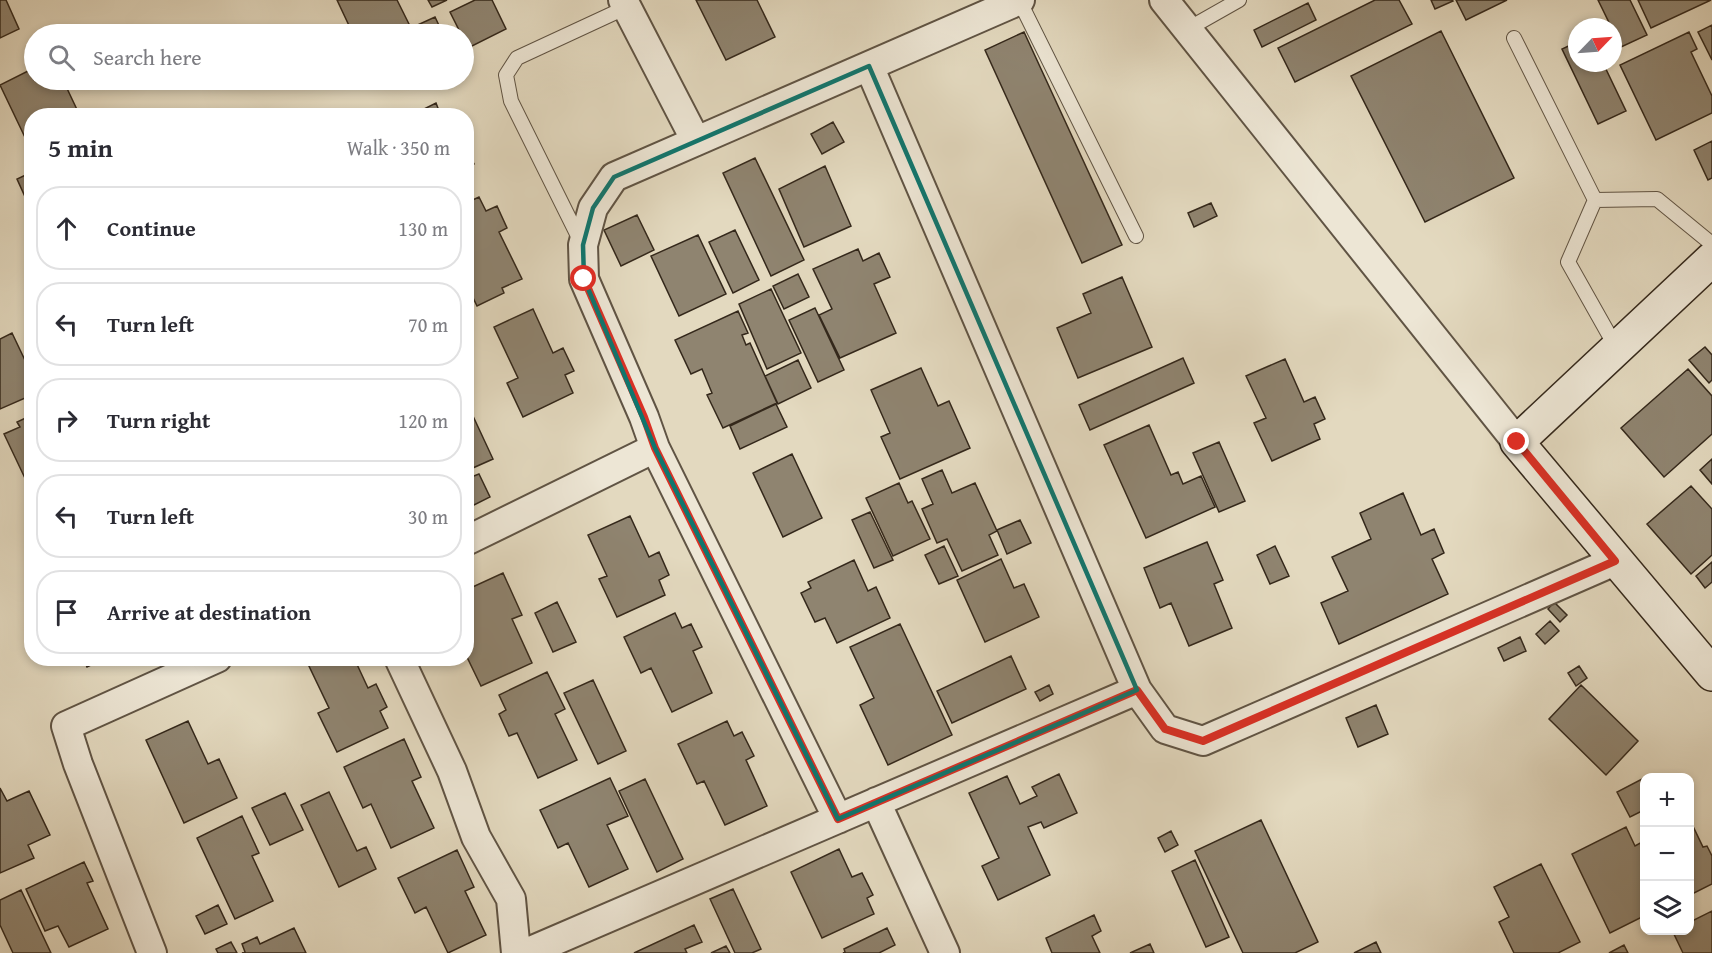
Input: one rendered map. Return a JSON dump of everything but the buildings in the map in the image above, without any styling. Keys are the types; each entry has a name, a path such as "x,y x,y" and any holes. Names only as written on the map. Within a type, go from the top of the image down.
{"street":[{"path":"838,819 655,448 644,417 584,279 583,245 593,208 614,177 1020,0"},
{"path":"1164,0 1517,442 1712,674"},
{"path":"625,4 696,141"},
{"path":"869,66 1137,690 1165,729 1203,741 1615,561"},
{"path":"1517,442 1712,259"},
{"path":"474,537 655,448"},
{"path":"152,953 78,764 66,726 199,666"},
{"path":"403,666 452,771 476,837 511,899 516,953"},
{"path":"526,953 1137,690"},
{"path":"876,802 945,953"}],"lane":[{"path":"1020,0 1136,236"},
{"path":"1186,30 1239,0"},
{"path":"583,245 511,101 506,75 517,58 625,4"},
{"path":"1514,38 1595,200"},
{"path":"1595,200 1657,199 1712,244"},
{"path":"1595,200 1568,262 1617,349"}],"highlighted area":[{"path":"869,66 1137,690 838,819 655,448 584,279 583,245 593,208 614,177"}],"route":[{"path":"584,279 644,417 655,448 838,819 1137,690 1165,729 1203,741 1615,561 1517,442"}]}
